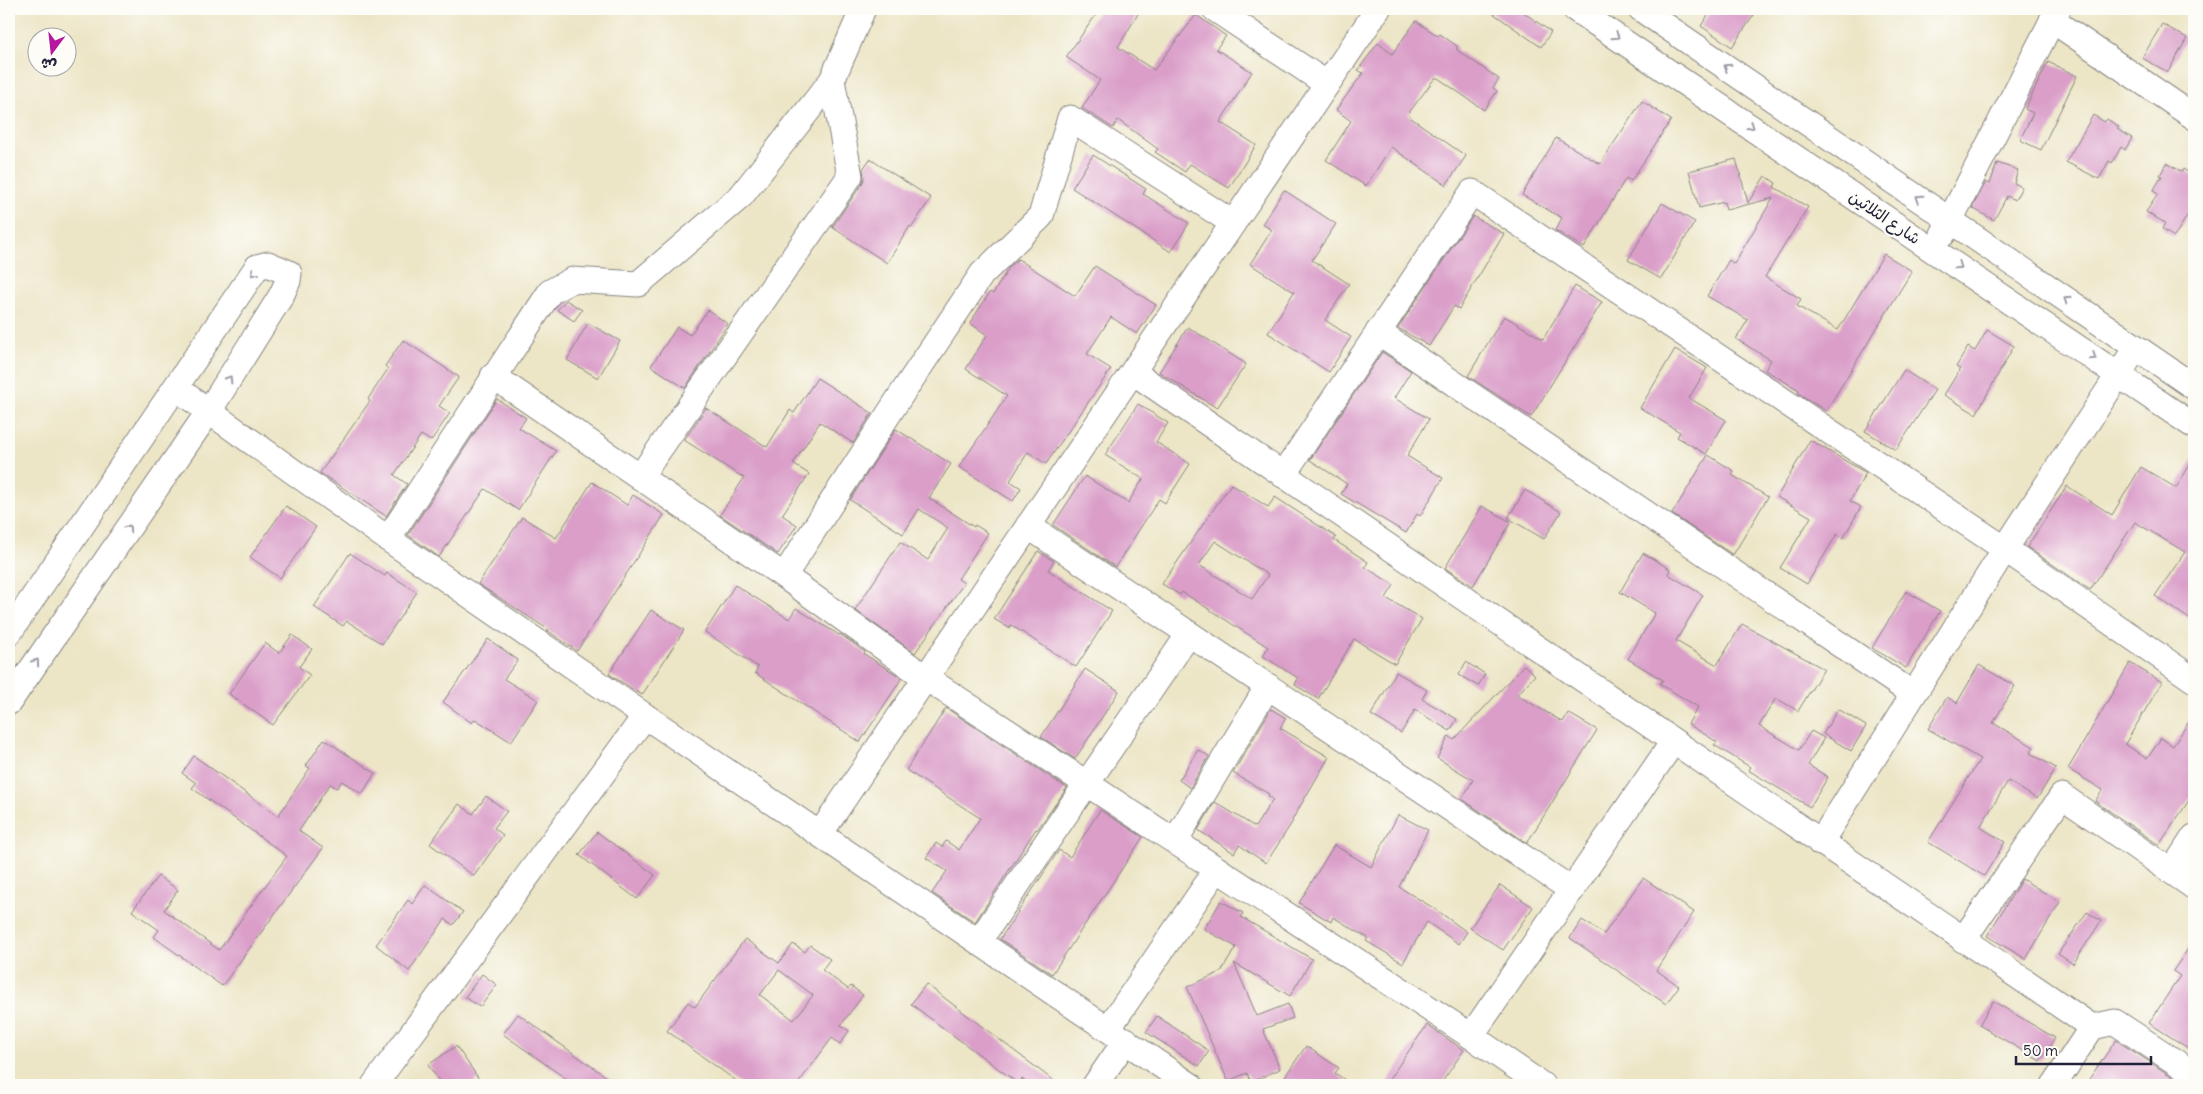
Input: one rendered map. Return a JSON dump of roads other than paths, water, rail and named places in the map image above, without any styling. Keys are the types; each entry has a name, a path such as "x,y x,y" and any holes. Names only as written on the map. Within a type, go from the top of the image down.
{"street":[{"path":"388,539 493,376 550,292 572,280 638,284 741,196 832,80 863,9"},
{"path":"1215,9 1327,84"},
{"path":"820,834 1378,9"},
{"name":"شارع الثلاثين","path":"1576,9 2194,426"},
{"path":"1641,9 2194,387"},
{"path":"1934,249 2055,14 2194,117"},
{"path":"640,477 850,176 832,80"},
{"path":"784,576 982,274 1041,216 1070,118 1233,223"},
{"path":"1283,475 1472,192 2005,549 2194,680"},
{"path":"9,633 257,267 268,264 288,273 288,281 281,296 209,411 9,702"},
{"path":"1378,332 1913,694"},
{"path":"1820,843 2005,549 2118,374 2137,348"},
{"path":"1133,372 2092,1027"},
{"path":"493,376 784,576 926,678 1471,1036 1542,1085"},
{"path":"176,388 388,539 645,716 1190,1085"},
{"path":"1028,526 1572,890"},
{"path":"978,941 1189,634"},
{"path":"1175,841 1268,686"},
{"path":"374,1085 645,716"},
{"path":"1471,1036 1673,742"},
{"path":"1963,940 2062,796 2194,887"},
{"path":"2172,871 2194,837"},
{"path":"1095,1085 1117,1034 1217,869"},
{"path":"2054,1085 2092,1027 2115,1022 2194,1074"}]}
